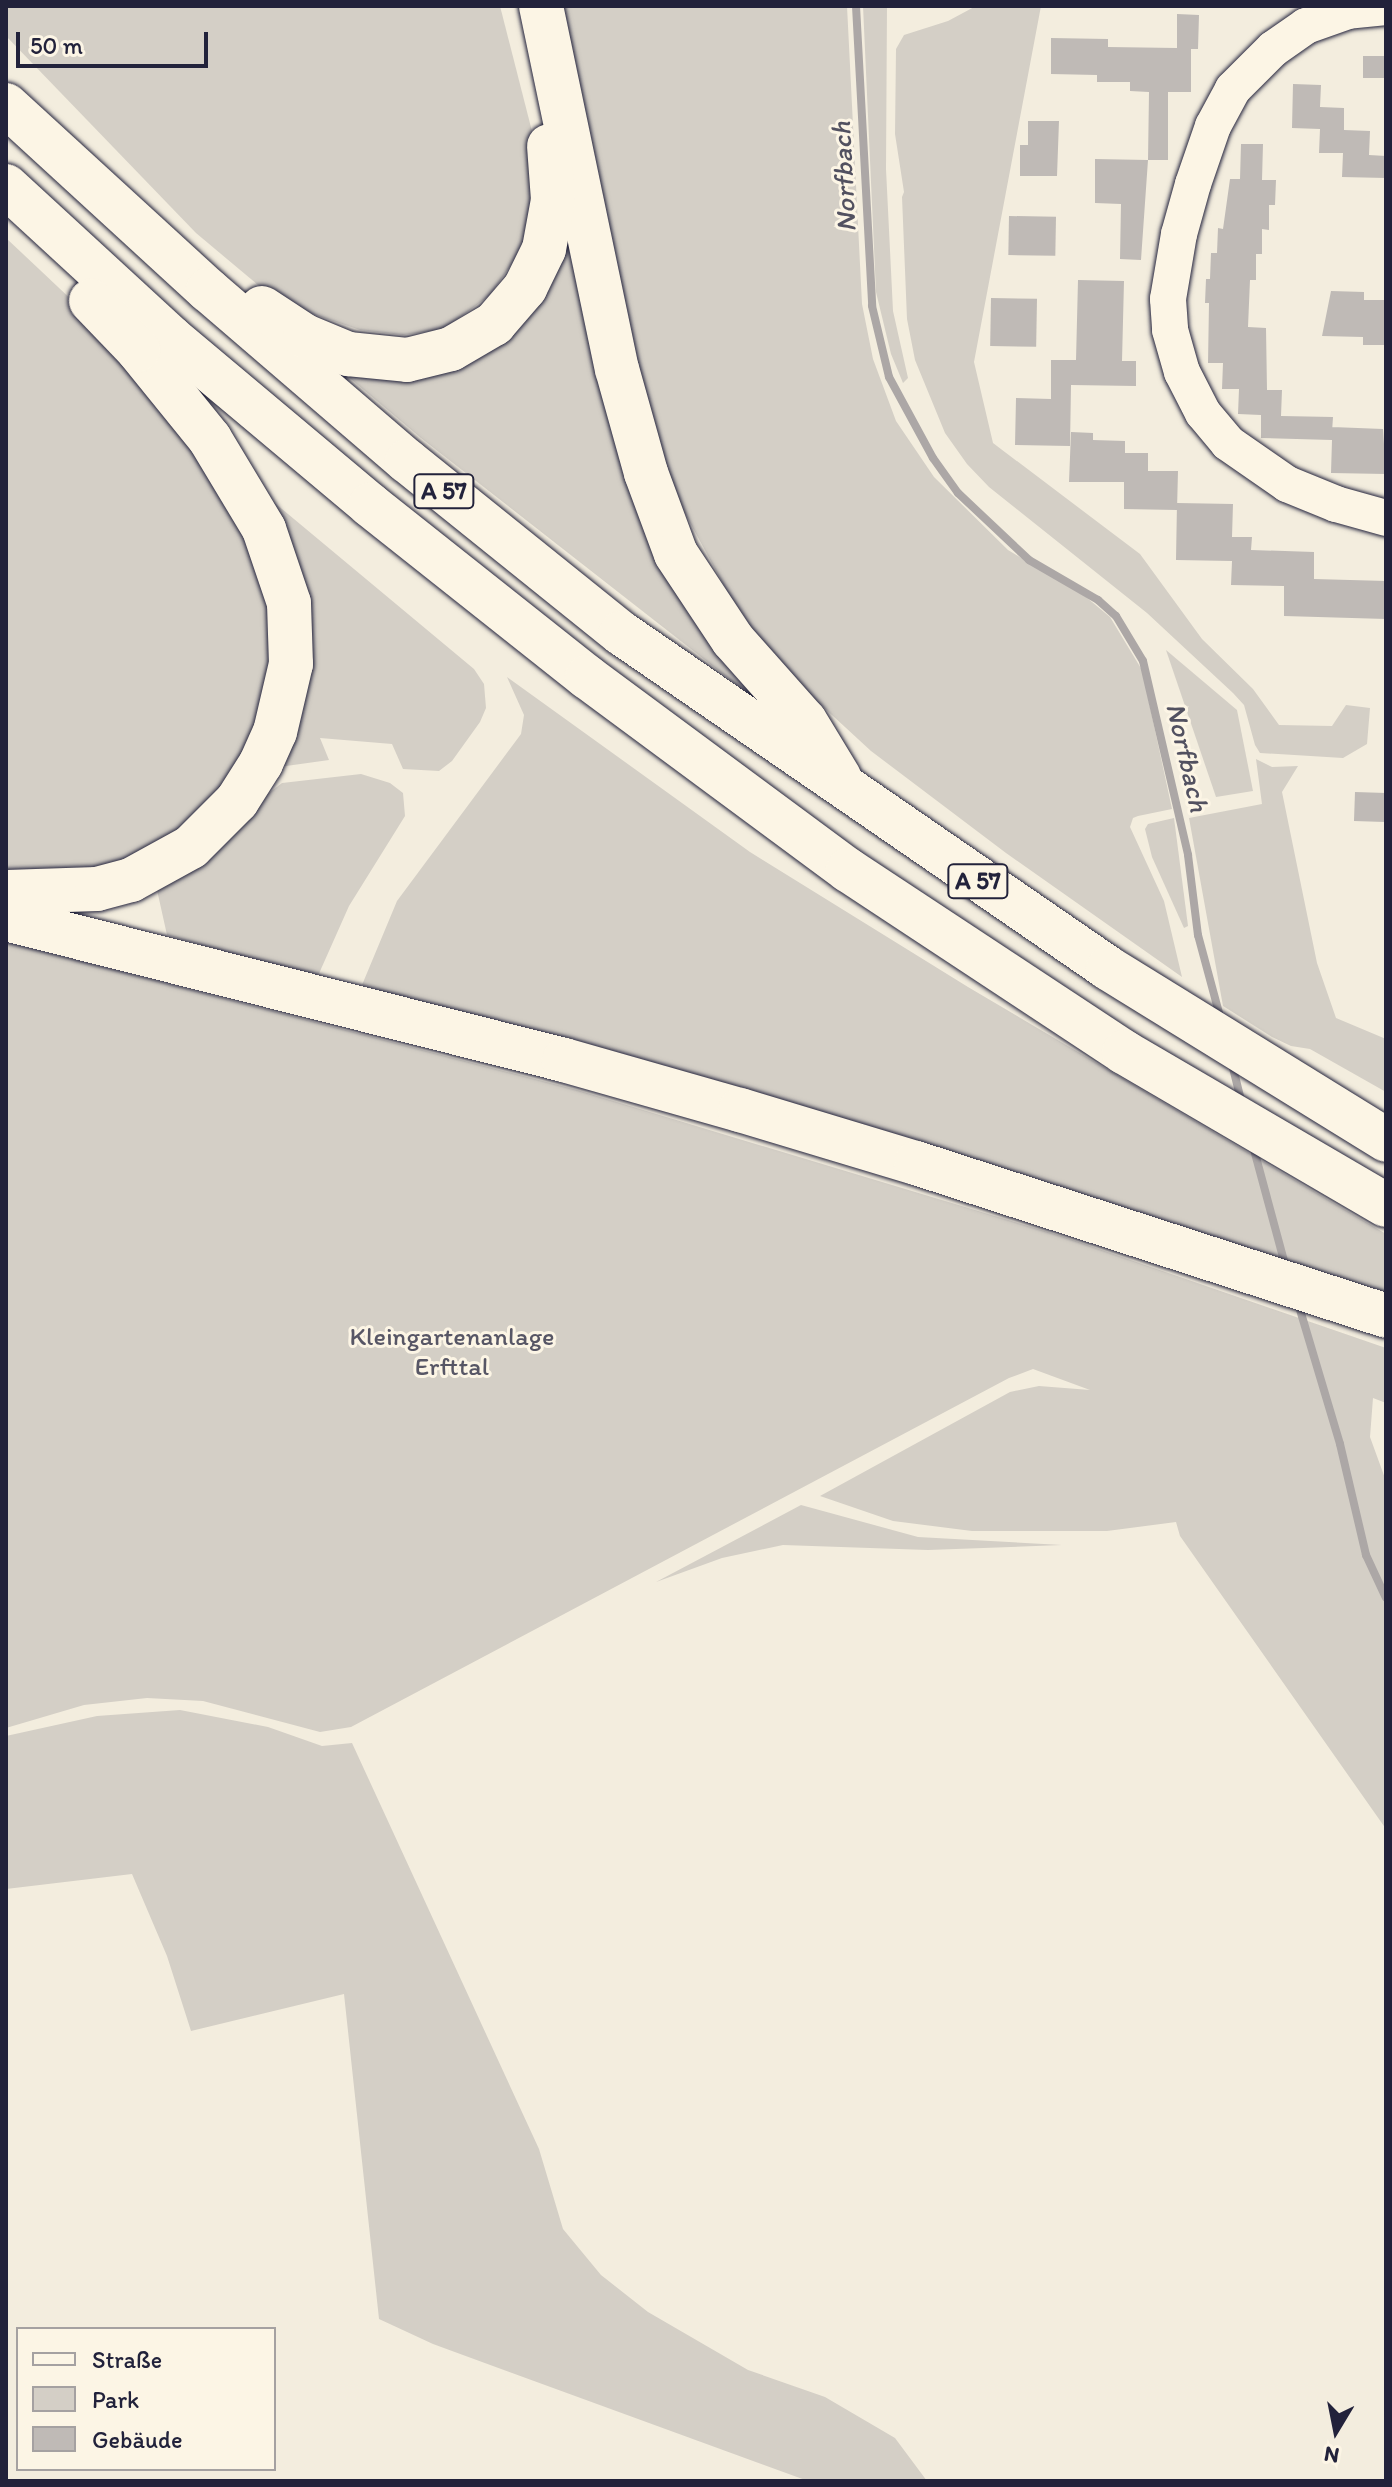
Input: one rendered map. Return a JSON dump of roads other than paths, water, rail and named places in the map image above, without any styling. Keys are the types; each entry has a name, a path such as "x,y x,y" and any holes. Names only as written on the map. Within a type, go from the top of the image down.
{"highway":[{"path":"63,160 105,176 127,189 239,288 305,336 348,354 378,359 407,360 451,349 494,324 525,288 544,249 553,200 548,142 516,6"},
{"path":"541,6 617,369 646,473 676,554 733,640 805,721 849,793"},
{"name":"A 57","path":"6,105 208,290 455,500 621,633 849,793 1108,968 1386,1140"},
{"name":"A 57","path":"6,186 182,347 370,505 587,677 848,870 1189,1092 1386,1205"},
{"path":"6,197 34,237 138,350 210,439 274,551 289,603 292,631 291,664 275,732 249,784 216,825 172,860 131,880 97,889 6,892"},
{"path":"6,919 564,1060 916,1163 1383,1315"}],"street":[{"path":"1386,7 1348,11 1306,26 1273,49 1233,89 1213,126 1188,201 1172,270 1168,316 1173,344 1187,386 1203,413 1228,443 1287,484 1336,504 1386,518"}],"waterway":[{"name":"Norfbach","path":"856,6 872,306 889,377 933,458 958,493 1029,560 1098,600 1116,616 1143,661 1188,855 1198,935 1221,1020"},
{"name":"Norfbach","path":"1232,1064 1241,1101"},
{"name":"Norfbach","path":"1253,1146 1286,1268"},
{"name":"Norfbach","path":"1298,1303 1340,1444 1366,1555 1386,1598"}],"park label":[{"name":"Kleingartenanlage Erfttal","path":"452,1352"}]}
